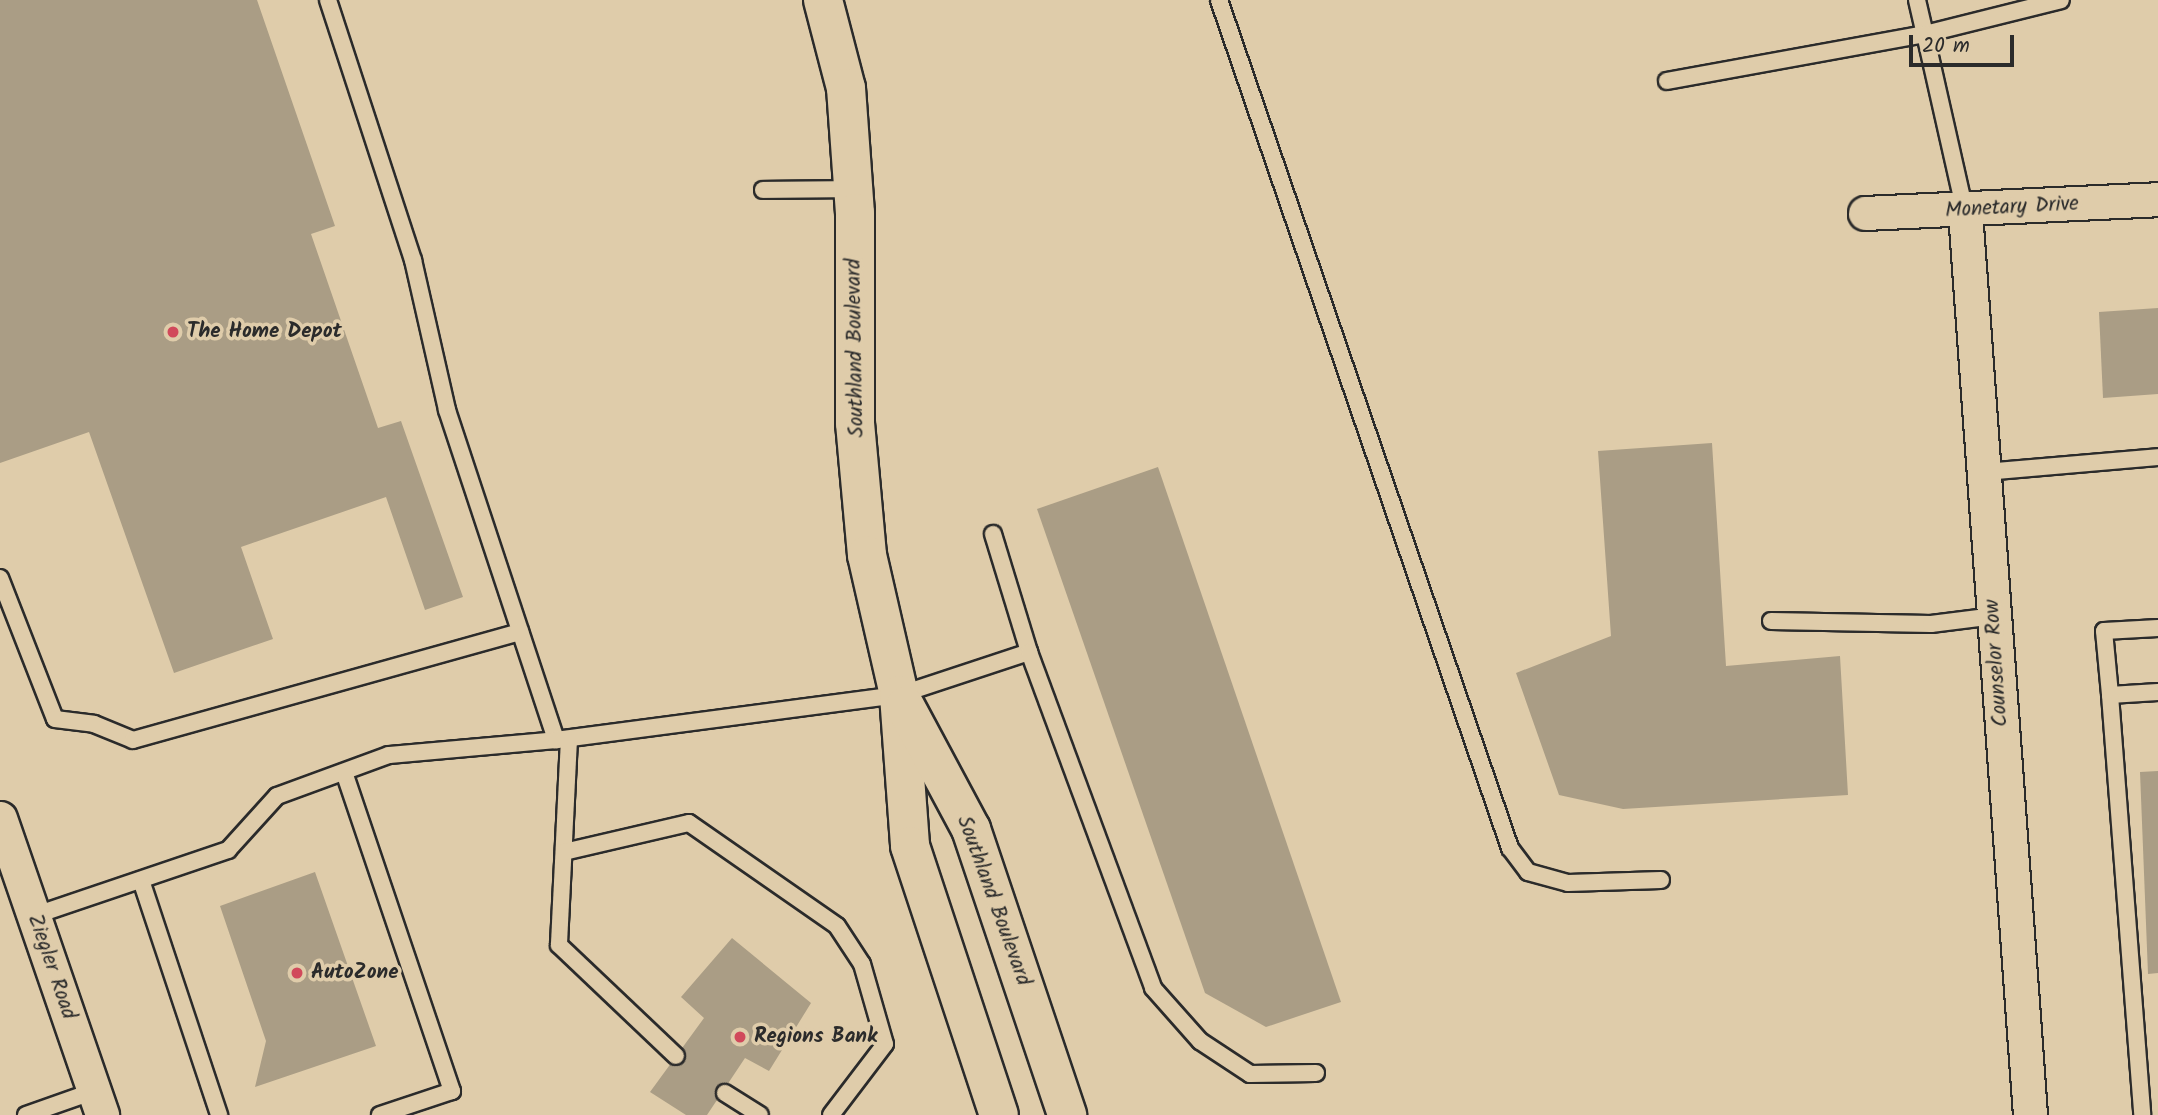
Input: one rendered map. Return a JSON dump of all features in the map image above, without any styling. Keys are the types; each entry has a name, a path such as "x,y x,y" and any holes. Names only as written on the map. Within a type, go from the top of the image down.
{"street":[{"name":"Southland Boulevard","path":"824,0 846,88 853,189 861,489 867,555 899,695 910,846 999,1115"},
{"name":"Monetary Drive","path":"1865,213 1965,212 2158,199"},
{"name":"Counselor Row","path":"1965,212 2030,1115"},
{"name":"Southland Boulevard","path":"899,695 971,829 1067,1115"},
{"name":"Ziegler Road","path":"0,818 98,1103"}],"lane":[{"path":"328,0 399,213 447,410 520,632 562,739 564,852 559,945 676,1056"},
{"path":"1219,0 1510,848 1528,872 1568,883 1661,880"},
{"path":"1917,0 1965,212"},
{"path":"1667,81 1925,34 2061,0"},
{"path":"763,190 853,189"},
{"path":"1984,472 2158,457"},
{"path":"993,534 1029,652 1153,988 1200,1041 1250,1074 1316,1073"},
{"path":"0,578 55,719 94,724 133,740 520,632"},
{"path":"1771,621 1931,624 1994,616"},
{"path":"2142,1115 2104,631 2158,628"},
{"path":"33,916 228,850 278,796 389,755 562,739 899,695 1029,652"},
{"path":"2110,695 2158,692"},
{"path":"344,772 452,1091 380,1115"},
{"path":"564,852 689,823 837,926 862,964 885,1044 831,1115"},
{"path":"141,880 219,1115"},
{"path":"725,1093 760,1115"},
{"path":"26,1115 98,1103"}],"building":[{"name":"The Home Depot","path":"0,0 257,0 335,226 311,234 378,428 401,421 463,597 425,610 386,497 241,547 273,639 174,673 89,432 0,463"},
{"path":"2158,308 2158,394 2103,398 2099,312"},
{"path":"1712,443 1726,666 1840,656 1848,795 1623,809 1559,795 1516,673 1611,636 1598,451"},
{"path":"1158,467 1341,1002 1266,1027 1205,993 1037,509"},
{"path":"2158,771 2158,973 2148,974 2140,772"},
{"name":"AutoZone","path":"315,872 376,1046 255,1087 266,1041 220,906"},
{"name":"Regions Bank","path":"732,938 811,1003 769,1071 745,1058 707,1115 686,1115 650,1092 704,1018 681,997"}],"place":[{"name":"The Home Depot","path":"173,332"},
{"name":"AutoZone","path":"297,973"},
{"name":"Regions Bank","path":"740,1037"}]}
